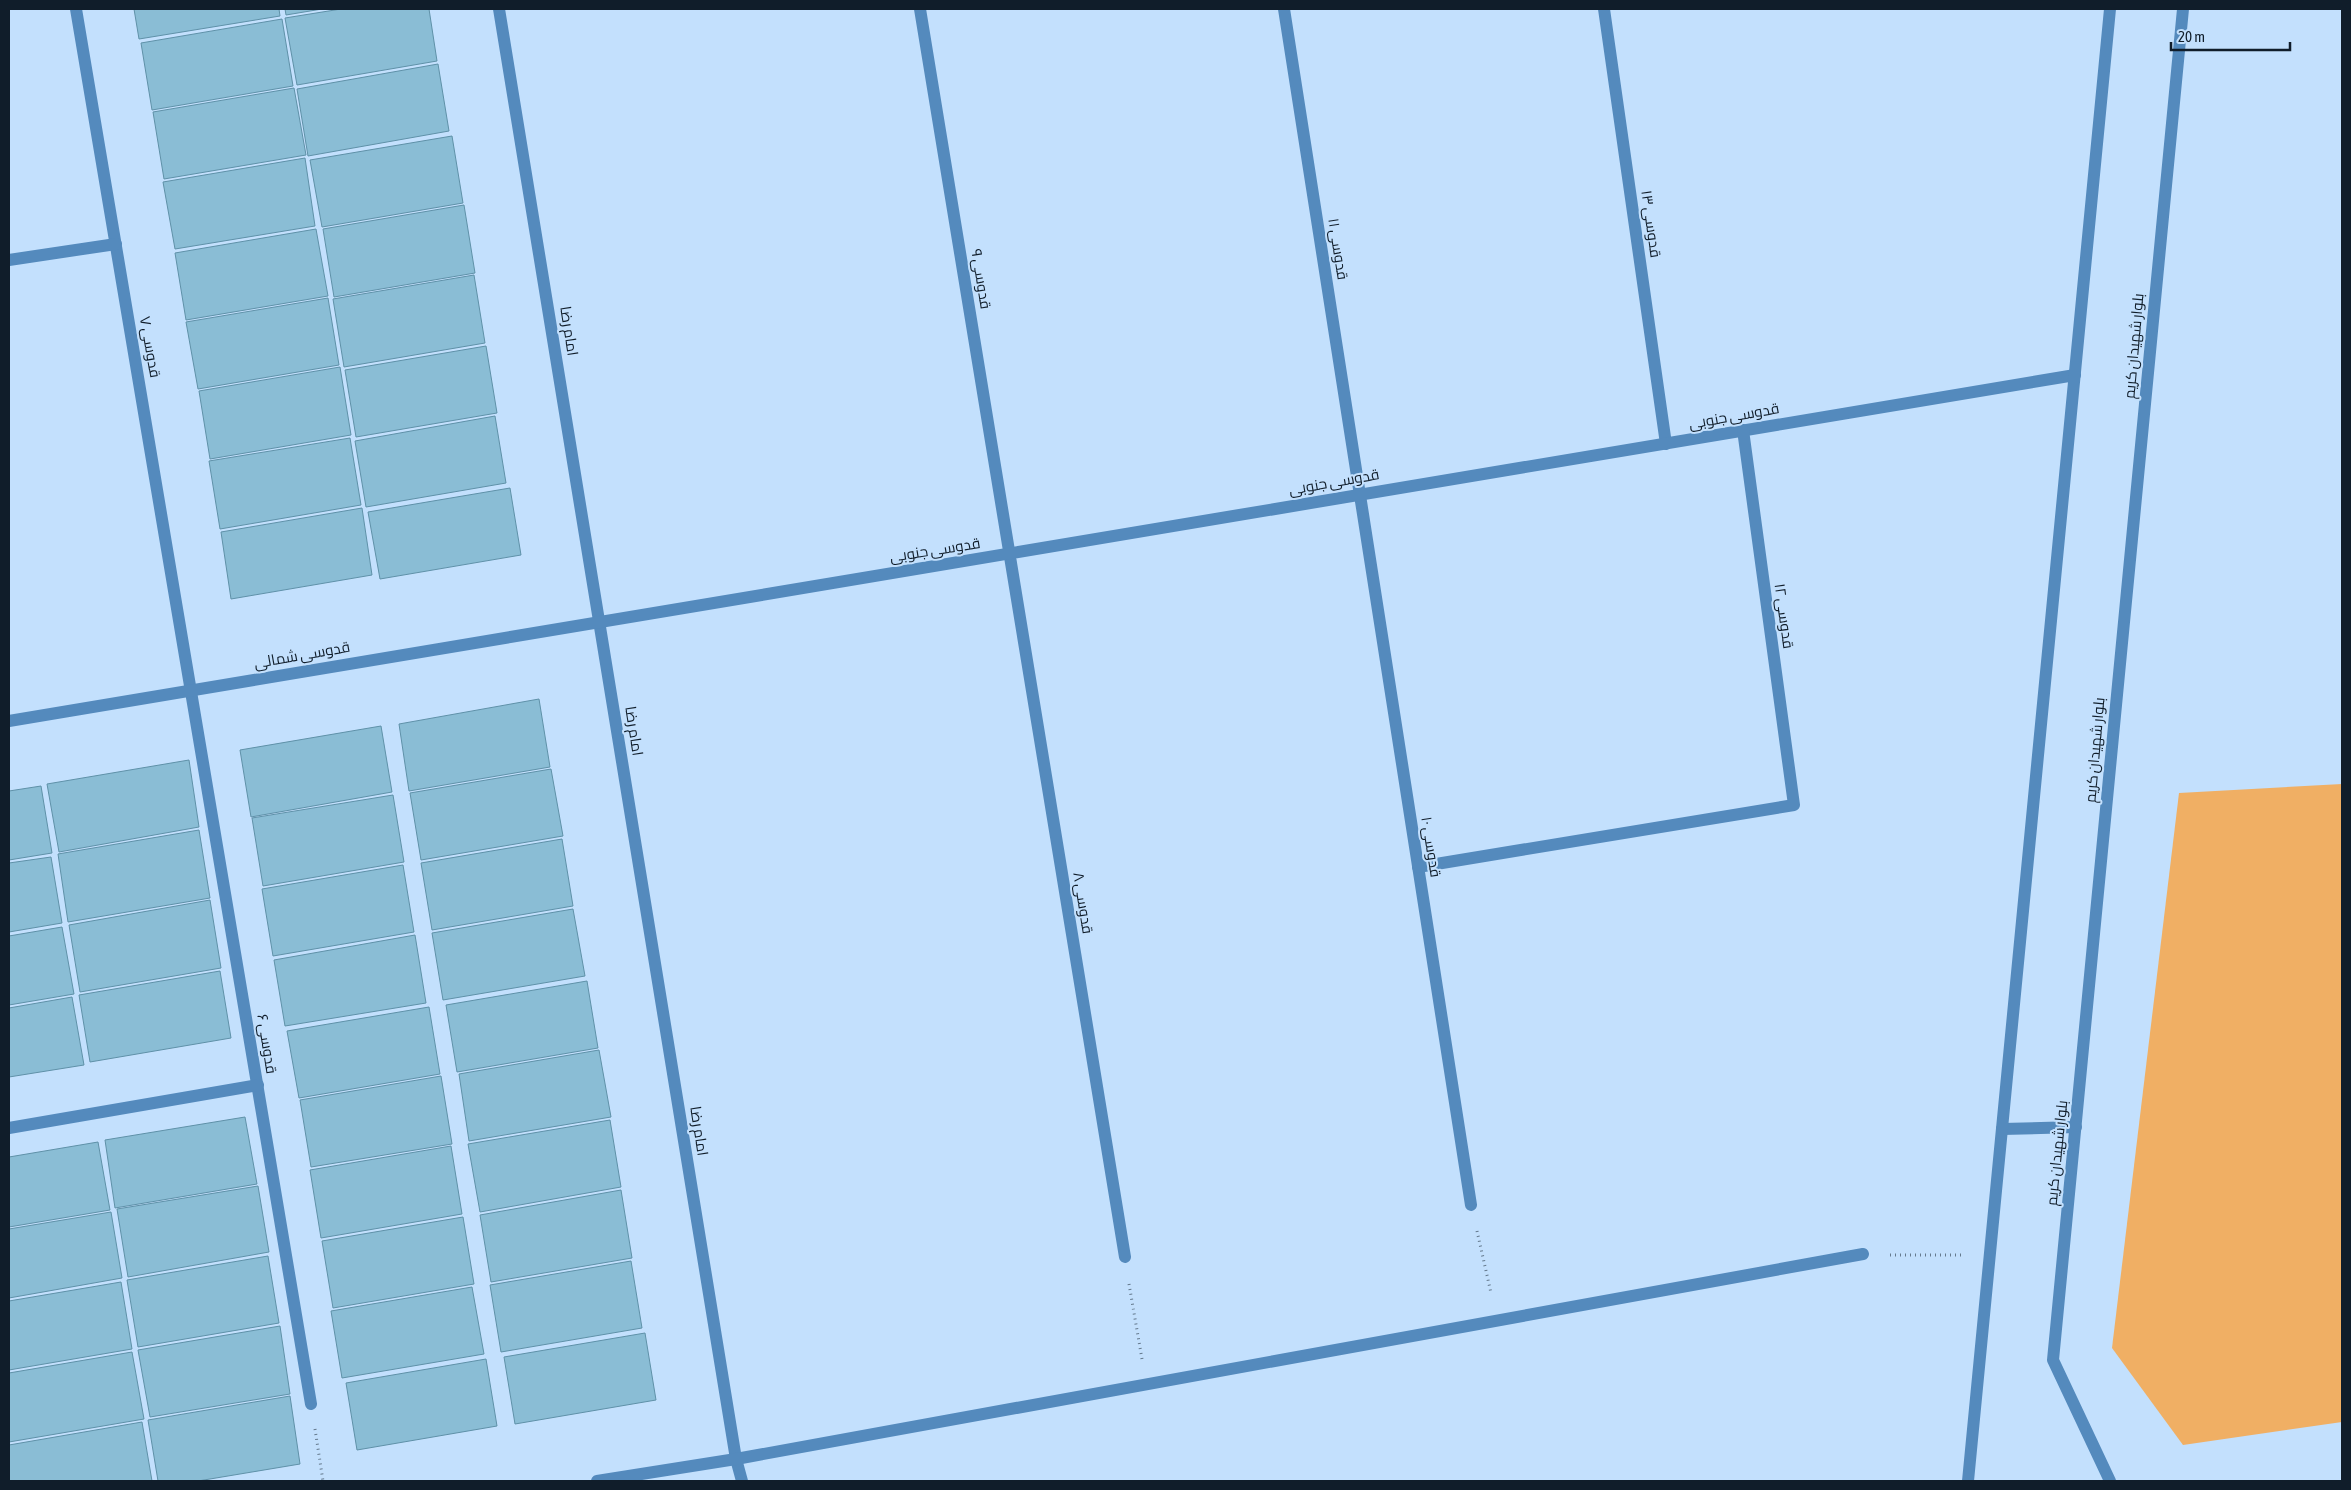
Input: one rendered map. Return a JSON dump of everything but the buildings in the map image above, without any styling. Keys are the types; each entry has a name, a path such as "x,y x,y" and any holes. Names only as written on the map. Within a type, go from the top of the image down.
{"street":[{"name":"قدوسی ۷","path":"76,9 192,690"},
{"name":"امام رضا","path":"499,9 736,1459"},
{"name":"قدوسی ۹","path":"920,9 1009,554"},
{"name":"قدوسی ۱۱","path":"1284,9 1359,494"},
{"name":"قدوسی ۱۳","path":"1604,9 1666,444"},
{"path":"1968,1481 2110,9"},
{"name":"بلوار شهیدان کریم","path":"2110,1481 2053,1360 2183,9"},
{"path":"9,260 116,244"},
{"name":"قدوسی جنوبی","path":"600,622 2075,375"},
{"name":"قدوسی ۱۲","path":"1418,867 1794,805 1743,430"},
{"name":"قدوسی ۱۰","path":"1359,494 1471,1205"},
{"name":"قدوسی ۸","path":"1009,554 1125,1257"},
{"name":"قدوسی شمالی","path":"9,721 600,622"},
{"name":"قدوسی ۶","path":"192,690 311,1404"},
{"path":"9,1128 258,1085"},
{"path":"2002,1129 2076,1127"},
{"path":"596,1481 736,1459 1863,1254"},
{"path":"734,1481 736,1459"},
{"path":"736,1459 742,1481"}],"path":[{"path":"1471,1205 1496,1321"},
{"path":"1863,1254 1990,1255"},
{"path":"1125,1257 1146,1384"},
{"path":"311,1404 323,1481"}],"shaded area":[{"path":"2342,784 2342,1422 2183,1445 2112,1348 2179,793"}]}
